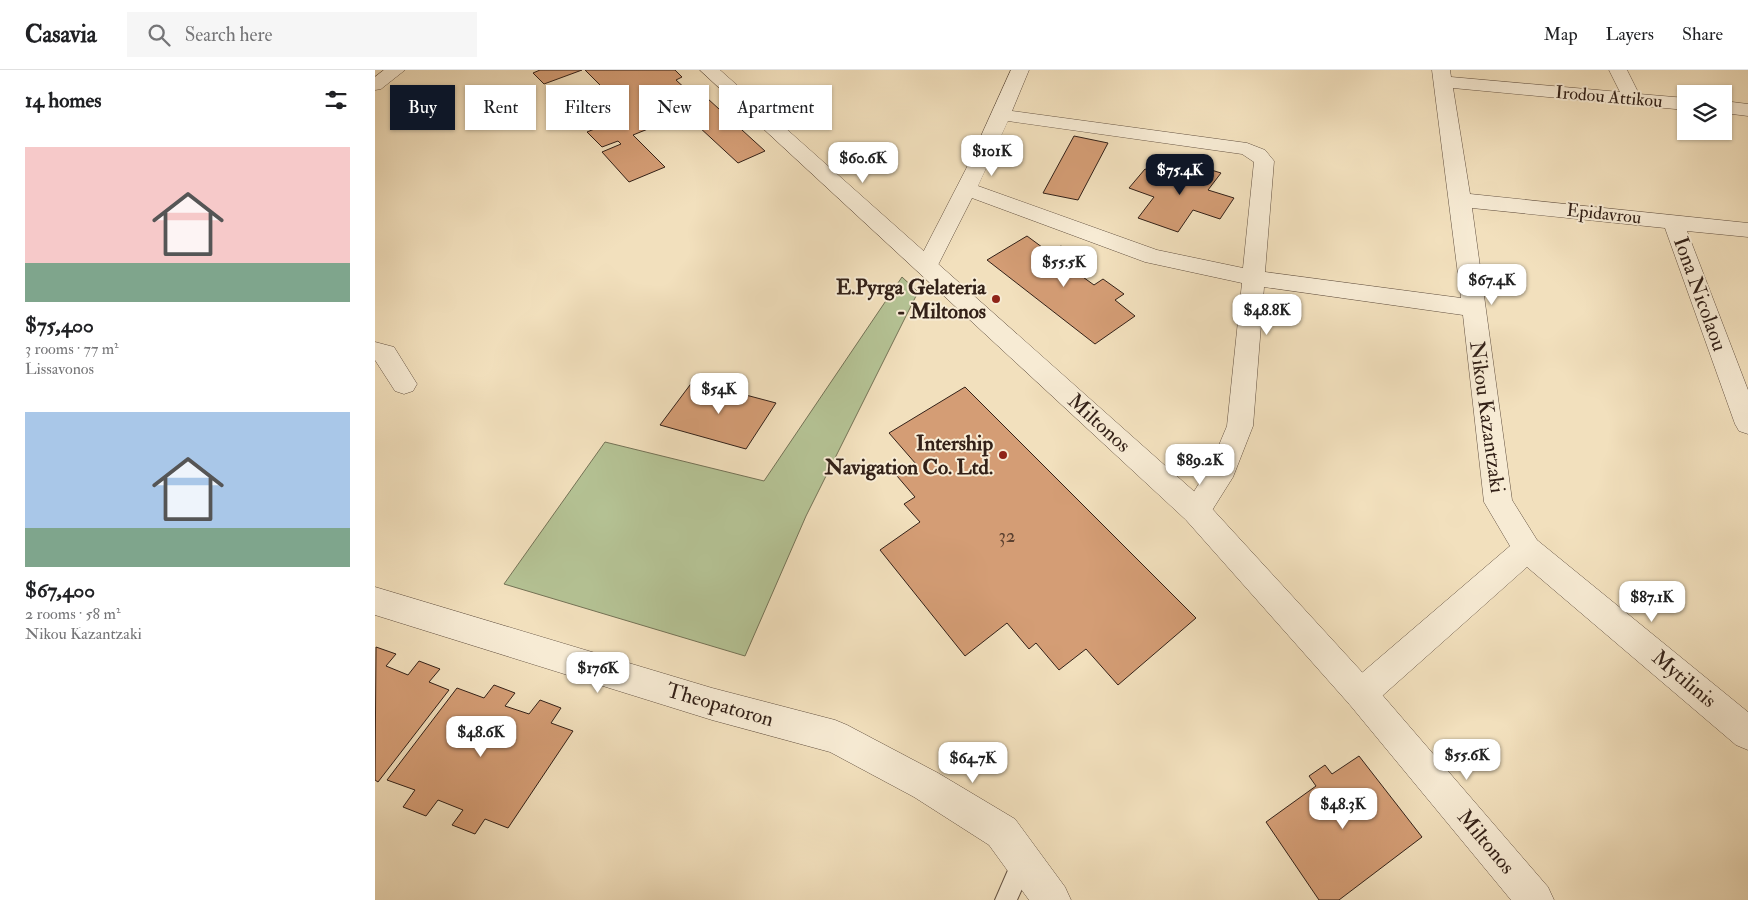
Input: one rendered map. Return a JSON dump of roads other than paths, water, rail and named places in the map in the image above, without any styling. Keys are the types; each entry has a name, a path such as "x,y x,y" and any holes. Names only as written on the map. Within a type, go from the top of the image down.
{"street":[{"path":"375,84 396,70"},
{"name":"Miltonos","path":"709,70 1195,511 1361,694 1535,900"},
{"path":"927,266 967,189 1002,115 1020,70"},
{"path":"1618,70 1632,99"},
{"name":"Irodou Attikou","path":"1442,76 1677,103"},
{"name":"Nikou Kazantzaki","path":"1442,76 1460,200 1498,502 1527,549"},
{"path":"1732,108 1748,110"},
{"path":"1002,115 1247,149 1258,154 1263,161 1240,426 1223,469 1195,511"},
{"path":"967,189 1153,256 1253,278 1473,308"},
{"name":"Epidavrou","path":"1460,200 1748,230"},
{"name":"Iona Nicolaou","path":"1673,221 1748,424"},
{"path":"375,351 385,353 405,384"},
{"path":"1361,694 1527,549"},
{"name":"Mytilinis","path":"1527,549 1748,732"},
{"name":"Theopatoron","path":"375,601 712,704 835,737 926,785 1002,832 1052,900"}],"lane":[{"path":"1006,900 1023,862"}],"place":[{"name":"E.Pyrga Gelateria - Miltonos","path":"996,299"},
{"name":"Intership Navigation Co. Ltd.","path":"1003,455"}]}
